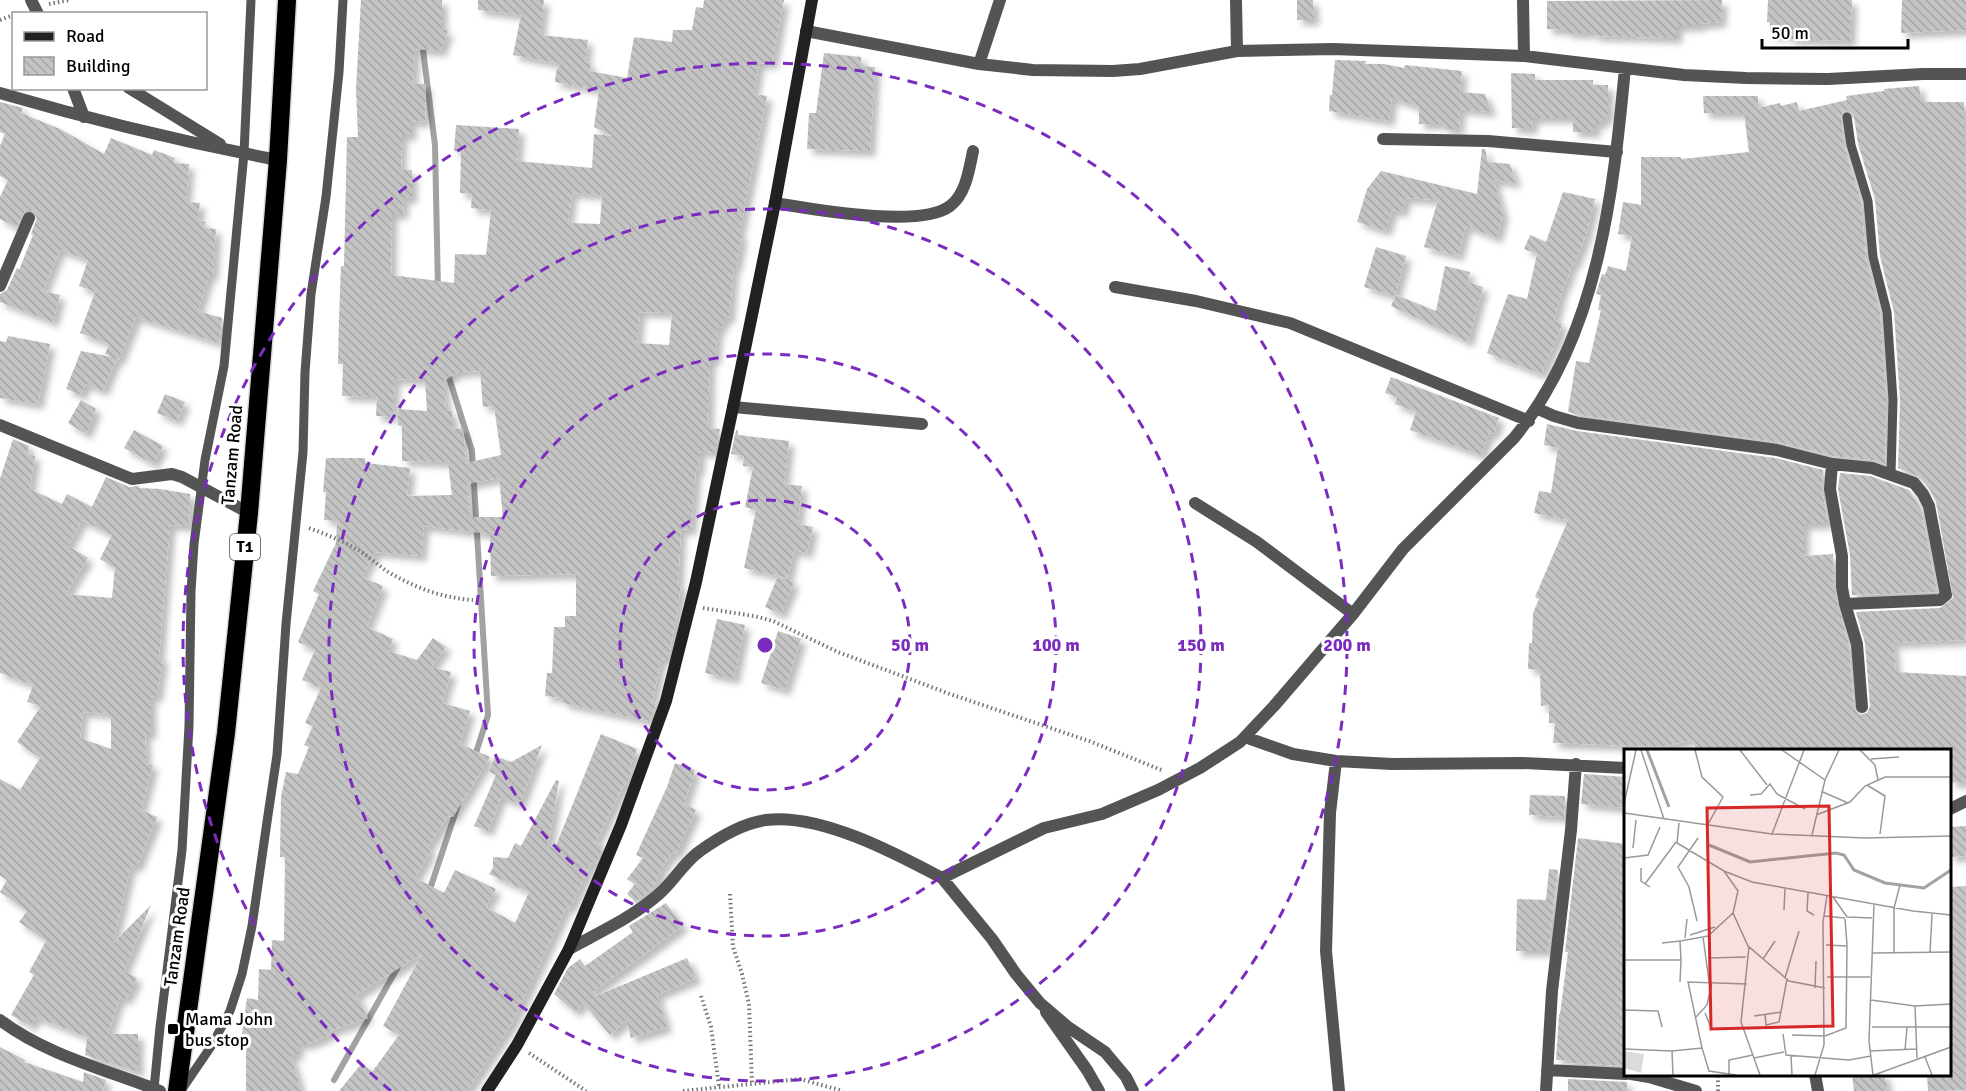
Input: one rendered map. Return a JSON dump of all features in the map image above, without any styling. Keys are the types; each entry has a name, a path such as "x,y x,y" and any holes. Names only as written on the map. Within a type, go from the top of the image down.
{"highway":[{"name":"Tanzam Road","path":"179,1091 226,733 249,513 278,160 287,0"}],"main road":[{"path":"487,1091 517,1045 569,949 621,825 666,701 690,607 733,407 775,203 813,0"}],"street":[{"path":"979,64 1000,0"},
{"path":"1236,0 1237,51"},
{"path":"1523,0 1524,56"},
{"path":"806,31 979,64 1033,70 1113,71 1140,69 1237,51 1356,49 1524,56 1684,75 1791,80 1966,74"},
{"path":"942,878 1044,828 1102,814 1158,790 1223,754 1245,737 1353,614 1403,549 1501,452 1528,421 1552,385 1571,344 1588,290 1610,197 1625,68"},
{"path":"74,90 84,117"},
{"path":"132,90 228,149"},
{"path":"0,93 84,117 278,160"},
{"path":"1383,139 1488,141 1617,152"},
{"path":"775,203 817,210 883,216 936,213 951,206 961,192 973,151"},
{"path":"0,286 28,218"},
{"path":"1115,288 1196,301 1290,322 1528,421"},
{"path":"733,407 922,424"},
{"path":"1536,408 1578,423 1778,450 1832,464 1872,468 1914,483 1929,506 1946,596 1940,600 1845,604"},
{"path":"0,424 132,479 172,474 191,481 201,489 249,513"},
{"path":"1832,464 1830,489 1842,556 1842,587 1857,644 1862,707"},
{"path":"1195,503 1257,542 1353,614"},
{"path":"1245,737 1293,754 1336,761 1392,764 1576,764 1624,768"},
{"path":"1336,761 1330,813 1326,951 1339,1091"},
{"path":"1546,1091 1552,991 1571,830 1576,764"},
{"path":"1951,808 1966,801"},
{"path":"569,949 614,924 655,897 697,853 708,845 750,824 765,820 789,819 823,826 885,850 942,878 1040,1003 1099,1091"},
{"path":"1040,1003 1068,1027 1105,1052 1126,1077 1133,1091"},
{"path":"0,1020 18,1034 56,1051 157,1090"},
{"path":"1547,1070 1624,1074"},
{"path":"1643,1076 1696,1091"},
{"path":"1815,1076 1818,1091"}],"lane":[{"path":"157,1090 160,1027 182,850 189,726 191,592 201,489 224,366 244,153 251,0"},
{"path":"179,1091 212,1045 230,1011 242,974 252,926 277,755 286,624 303,452 305,372 311,294 326,197 344,0"},
{"path":"1847,117 1851,145 1866,192 1874,257 1887,312 1893,400 1891,474"}],"path":[{"path":"297,523 357,549 389,572 416,586 453,598 473,600"},
{"path":"690,607 734,612 773,621 838,652 941,691 1089,741 1182,778"},
{"path":"730,894 734,947 748,1004 752,1083"},
{"path":"701,996 711,1027 719,1086"},
{"path":"517,1045 586,1091"},
{"path":"683,1091 800,1079 843,1091"}],"building":[{"path":"361,0 442,0 442,30 448,30 441,51 415,49 413,84 426,84 425,122 411,121 411,135 402,135 401,170 412,170 412,198 404,198 403,214 392,214 391,275 454,283 455,254 486,255 491,210 471,208 472,194 460,193 461,152 454,151 456,125 519,129 517,161 592,168 594,134 612,136 594,127 599,90 555,82 560,64 513,55 521,15 478,10 478,0 544,0 540,35 588,40 585,62 591,63 589,71 627,78 634,37 672,42 673,30 692,30 696,7 703,8 704,0 784,0 772,64 759,63 754,94 767,96 739,235 742,236 736,267 734,267 729,319 723,319 722,328 718,328 715,360 710,360 708,428 720,429 715,453 700,451 699,471 696,470 691,530 681,529 678,586 681,586 676,619 668,660 661,659 652,703 656,704 650,721 562,703 563,698 545,696 547,673 552,673 554,627 565,627 565,616 576,616 576,574 491,576 490,534 424,526 421,556 375,552 362,577 383,586 367,627 393,639 388,651 417,660 433,638 446,647 431,667 451,672 442,703 470,711 460,744 490,757 453,817 448,816 427,848 431,851 415,878 444,893 455,870 496,889 486,907 515,923 529,892 489,874 493,868 493,857 508,858 515,843 521,846 556,780 559,781 548,846 555,848 601,734 637,749 629,769 632,769 627,785 624,784 596,842 603,847 596,864 592,862 570,908 567,906 512,1023 467,1091 339,1091 362,1063 372,1072 399,1035 383,1026 422,954 356,995 368,1018 328,1032 330,1035 308,1044 298,1044 298,1055 291,1055 301,1091 246,1091 246,1035 242,1034 247,998 258,1000 259,969 271,970 272,940 284,941 285,857 280,857 281,797 286,772 298,774 309,747 304,745 313,726 305,723 321,688 302,680 315,650 298,642 319,594 313,591 336,543 337,521 324,520 326,492 323,492 326,458 365,458 365,463 410,468 407,496 452,495 448,462 402,461 402,426 398,425 398,409 427,411 425,380 395,379 393,417 376,416 377,397 342,396 343,364 338,364 341,266 344,266 347,137 358,137 356,89","holes":["572,193 602,195 600,224 568,223","640,312 672,313 669,345 637,343","480,371 483,407 494,406 501,455 466,463 463,428 452,429 452,411 446,411 444,381 458,372","499,478 503,517 470,517 467,484"]},
{"path":"1297,0 1313,0 1314,20 1297,20"},
{"path":"1722,0 1721,22 1699,24 1699,26 1677,26 1677,38 1594,36 1594,33 1567,33 1567,30 1547,29 1547,1"},
{"path":"1768,0 1852,0 1850,41 1789,39 1789,35 1770,35 1770,22 1767,22"},
{"path":"1902,0 1966,0 1966,30 1901,33"},
{"path":"824,53 861,57 861,66 875,67 870,151 807,149 809,113 816,113"},
{"path":"1335,60 1366,61 1365,64 1384,64 1404,68 1405,65 1462,71 1460,92 1485,94 1491,112 1460,109 1459,129 1445,129 1443,124 1419,124 1419,107 1392,98 1389,121 1329,111"},
{"path":"1511,73 1535,74 1535,80 1593,80 1593,85 1608,85 1608,118 1603,118 1603,123 1595,123 1595,132 1573,132 1573,118 1533,118 1532,129 1512,128"},
{"path":"1919,86 1921,102 1964,102 1964,163 1966,162 1965,640 1893,643 1896,672 1966,676 1966,783 1951,782 1951,749 1696,749 1693,740 1663,747 1553,743 1555,723 1549,723 1549,705 1541,706 1540,670 1528,669 1533,613 1539,599 1535,597 1568,520 1534,513 1539,491 1551,493 1558,448 1544,445 1547,424 1577,431 1775,458 1823,470 1822,490 1828,524 1804,524 1804,556 1833,554 1834,588 1849,646 1854,708 1859,715 1867,713 1870,706 1865,643 1856,612 1940,608 1953,598 1936,502 1920,477 1898,468 1900,400 1894,312 1880,256 1875,199 1858,144 1854,116 1850,111 1845,110 1841,115 1844,146 1861,202 1866,258 1880,313 1886,400 1885,464 1873,460 1833,456 1778,442 1568,412 1576,361 1589,363 1601,310 1598,310 1601,295 1596,294 1602,274 1605,275 1608,266 1626,271 1632,236 1618,234 1623,202 1641,205 1641,157 1681,157 1681,159 1749,152 1744,113 1704,113 1703,96 1758,96 1758,108 1797,102 1799,111 1847,100 1846,96 1884,91 1884,89"},
{"path":"0,102 23,108 21,113 60,129 104,154 111,138 152,155 154,150 175,158 174,163 189,164 186,202 200,203 198,220 205,222 204,228 216,229 213,275 209,275 198,311 222,318 219,343 136,317 119,360 116,359 103,391 86,384 81,395 66,389 81,351 112,357 105,354 109,344 80,333 95,292 79,286 88,260 60,250 43,291 60,295 53,322 0,302 0,294 7,290 17,268 19,270 37,218 33,211 25,211 16,227 0,219 0,197 8,180 0,176 0,146 5,134 0,132"},
{"path":"1482,149 1485,149 1488,162 1510,164 1516,183 1494,180 1503,215 1497,238 1466,226 1458,256 1424,247 1438,200 1406,198 1402,212 1392,210 1386,231 1357,222 1367,189 1381,171 1477,194"},
{"path":"1563,192 1595,199 1586,235 1574,265 1572,264 1566,284 1564,284 1554,321 1562,323 1559,334 1541,374 1487,353 1508,294 1527,299 1537,254 1524,249 1530,235 1546,242"},
{"path":"1376,247 1406,256 1395,296 1364,287"},
{"path":"1445,266 1470,272 1468,282 1483,287 1468,342 1391,306 1396,295 1436,311"},
{"path":"8,336 50,344 38,404 0,398 0,341 6,342"},
{"path":"1391,377 1499,418 1494,434 1489,433 1481,455 1410,430 1416,412 1395,404 1397,397 1385,393"},
{"path":"165,394 185,402 177,421 157,413"},
{"path":"81,400 96,409 86,434 68,423"},
{"path":"134,430 163,446 153,464 124,448"},
{"path":"736,430 738,435 789,441 784,484 802,486 798,524 813,527 807,553 794,550 788,578 744,568 756,510 745,507 753,467 743,466 744,456 731,454"},
{"path":"13,439 29,446 27,454 35,456 30,489 62,504 67,494 92,507 106,477 129,487 140,486 139,488 190,494 189,526 170,525 159,657 163,658 157,697 151,696 151,734 145,734 146,763 153,765 141,810 157,817 137,867 131,865 113,943 151,905 124,971 137,978 126,1000 120,997 108,1034 138,1034 138,1072 85,1055 87,1037 36,1017 31,1026 11,1015 34,975 29,972 46,941 19,922 27,911 0,892 7,880 0,876 0,779 20,790 40,758 17,742 41,706 27,702 33,685 0,673 0,479","holes":["82,520 112,535 100,559 115,568 112,598 66,594 88,558 68,546","83,712 111,714 111,749 80,738"]},
{"path":"1840,473 1870,476 1909,490 1921,509 1937,592 1852,595 1850,555 1838,489"},
{"path":"778,576 794,582 781,614 765,607"},
{"path":"717,619 745,625 734,679 705,673"},
{"path":"778,631 801,639 785,690 761,683"},
{"path":"542,745 520,804 501,797 488,831 474,826 496,775 489,772 495,756 511,762"},
{"path":"675,763 695,770 684,804 696,810 676,854 673,852 663,866 653,888 636,902 627,894 635,884 627,879 643,858 636,855 667,787"},
{"path":"1584,774 1624,777 1624,808 1581,804"},
{"path":"1530,795 1565,796 1564,817 1529,815"},
{"path":"1966,826 1966,856 1951,857 1951,827"},
{"path":"1578,838 1624,844 1624,1066 1569,1063 1569,1060 1556,1060 1559,1014 1568,952 1565,952"},
{"path":"1549,869 1558,870 1548,951 1516,951 1517,899 1546,900"},
{"path":"1966,886 1966,1090 1928,1091 1927,1076 1951,1076 1951,887"},
{"path":"666,903 683,926 594,991 596,996 687,958 696,978 657,995 667,1027 631,1038 626,1020 610,1035 583,1003 575,1012 554,994 568,968 580,959 585,966 633,932 629,926"},
{"path":"0,1047 25,1060 24,1062 83,1082 84,1072 106,1080 103,1091 0,1091"},
{"path":"1852,1076 1884,1076 1888,1091 1854,1091"},
{"path":"1568,1079 1627,1082 1627,1091 1568,1091"}],"waterway":[{"path":"422,42 435,145 438,289"},
{"path":"447,371 472,451 488,715 474,759"},
{"path":"429,892 458,805"},
{"path":"334,1080 399,965"}],"place":[{"name":"Mama John bus stop","path":"173,1029"}]}
